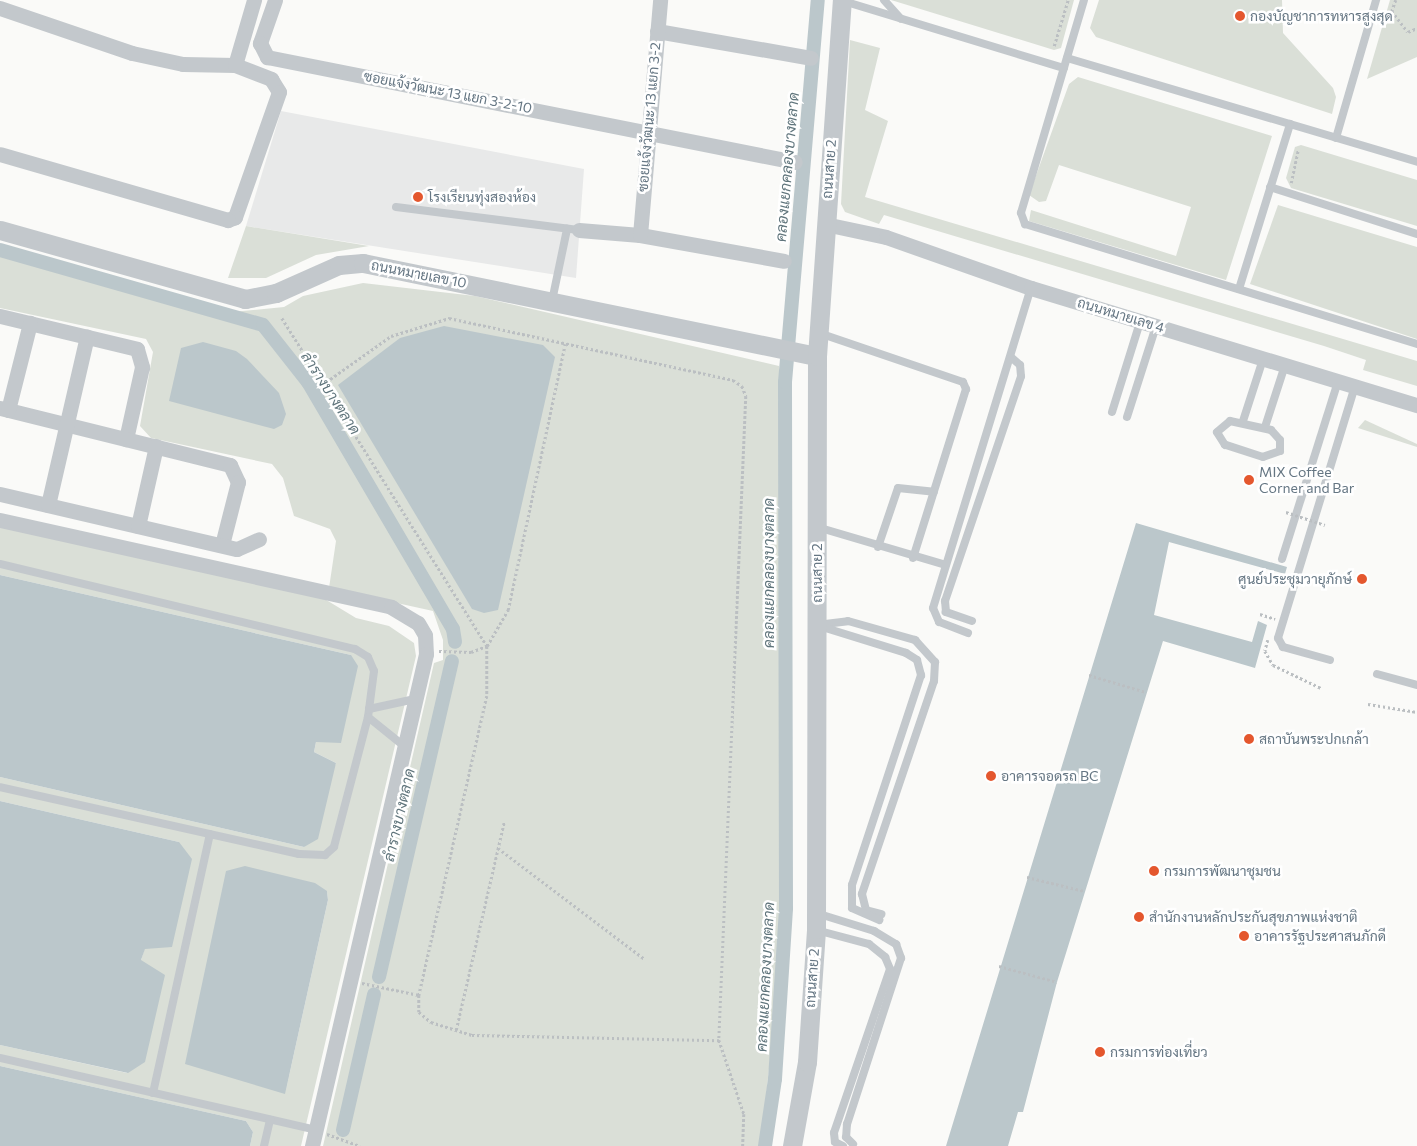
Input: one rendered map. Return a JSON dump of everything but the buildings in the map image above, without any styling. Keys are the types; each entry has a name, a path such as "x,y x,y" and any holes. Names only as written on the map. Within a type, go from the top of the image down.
{"street":[{"path":"235,65 254,0"},
{"name":"ซอยแจ้งวัฒนะ 13 แยก 3-2-10","path":"275,0 260,43 267,56 646,130"},
{"name":"ซอยแจ้งวัฒนะ 13 แยก 3-2","path":"640,235 646,130 660,0"},
{"name":"ถนนสาย 2","path":"792,1146 807,1062 816,921 817,356 842,1"},
{"path":"0,8 132,53 183,64 235,65 271,79 278,92 235,216 228,220 0,154"},
{"path":"657,31 811,58"},
{"path":"646,130 795,162"},
{"name":"ถนนหมายเลข 4","path":"825,224 886,236 1032,288 1417,405"},
{"name":"ถนนหมายเลข 10","path":"0,230 245,299 276,293 339,264 363,263 817,356"},
{"path":"573,230 640,235 784,261"},
{"path":"0,316 131,346 142,358 126,439"},
{"path":"30,322 4,409 156,446 234,469 238,484 222,545"},
{"path":"48,505 87,336"},
{"path":"138,526 156,446"},
{"path":"0,494 238,549 260,538"},
{"path":"0,520 391,608 418,623 425,650 312,1146"}],"lane":[{"path":"884,0 901,20"},
{"path":"1084,0 1021,213 1025,224 1417,344"},
{"path":"1336,138 1376,0"},
{"path":"842,1 1064,68"},
{"path":"1067,58 1417,162"},
{"path":"1239,289 1290,124"},
{"path":"1270,187 1417,234"},
{"path":"396,207 573,230 552,301"},
{"path":"968,632 933,617 946,565 1012,358 1032,288"},
{"path":"1112,412 1140,322"},
{"path":"1127,417 1156,326"},
{"path":"819,334 964,382 966,389 913,558"},
{"path":"972,620 946,612 945,601 1014,388 1021,376 1020,365 1012,358"},
{"path":"1243,421 1263,358"},
{"path":"1265,427 1285,365"},
{"path":"1282,559 1338,381"},
{"path":"1330,660 1283,647 1278,638 1355,386"},
{"path":"1243,421 1265,427 1280,440 1280,452 1271,457 1233,449 1219,440 1222,424 1243,421"},
{"path":"878,547 898,488 934,492"},
{"path":"817,527 913,558 946,565"},
{"path":"0,564 355,649 368,657 374,671 368,714 334,847 325,855 210,834 0,786"},
{"path":"817,625 848,620 915,640 927,648 935,662 934,681 862,894 866,910 880,917 862,915 849,903 919,682 917,660 927,648"},
{"path":"817,625 917,660"},
{"path":"1377,674 1417,685"},
{"path":"368,714 415,698"},
{"path":"368,714 404,746"},
{"path":"153,1093 210,834"},
{"path":"816,921 874,931 896,944 901,958 898,975 847,1124 846,1137 852,1144"},
{"path":"816,921 869,944 885,957"},
{"path":"843,1146 835,1142 834,1133 887,981 885,957 896,944"},
{"path":"0,1058 316,1130"},
{"path":"264,1146 270,1120"}],"path":[{"path":"1054,46 1068,0"},
{"path":"1396,0 1392,11 1408,32 1417,28"},
{"path":"1298,151 1290,179 1300,186"},
{"path":"282,318 326,382 487,646"},
{"path":"326,382 391,336 449,318 733,380 746,396 719,1040 744,1114 743,1146"},
{"path":"565,344 508,610 487,646 487,696 419,995 420,1012 431,1022 472,1035 719,1040"},
{"path":"1286,512 1325,525"},
{"path":"1272,627 1274,619"},
{"path":"1270,635 1267,660 1321,688"},
{"path":"425,650 471,652 487,646"},
{"path":"1089,675 1146,692"},
{"path":"1368,704 1417,712"},
{"path":"456,1030 504,822"},
{"path":"498,848 646,959"},
{"path":"1027,877 1084,891"},
{"path":"1000,966 1056,982"},
{"path":"351,980 419,995"},
{"path":"316,1130 360,1146"}],"shaded area":[{"path":"891,0 1074,0 1061,48 1054,50"},
{"path":"1099,0 1282,0 1283,33 1333,88 1336,97 1332,114 1096,37 1090,28"},
{"path":"1390,0 1417,0 1417,57 1367,79"},
{"path":"850,40 880,48 865,110 888,121 865,197 1417,361 1417,386 1363,370 1366,360 1324,346 884,215 879,224 845,212 841,204"},
{"path":"1078,77 1272,136 1226,280 1029,221 1031,210 1176,256 1191,207 1059,165 1046,201 1039,202 1029,195 1069,84"},
{"name":"โรงเรียนทุ่งสองห้อง","path":"281,111 584,169 576,278 246,226"},
{"path":"1301,145 1417,180 1417,226 1291,188 1286,178 1295,147"},
{"path":"1278,205 1417,247 1417,339 1250,284"},
{"path":"246,226 369,246 316,255 266,278 228,278"},
{"path":"0,245 232,312 284,307 303,296 363,283 475,296 779,366 782,872 776,1001 761,1146 323,1146 434,663 443,660 443,640 433,611 329,588 336,541 330,529 294,516 283,478 272,464 151,438 140,426 153,352 146,339 0,308"},
{"path":"444,326 543,345 555,357 498,610 484,613 472,609 338,385 400,338"},
{"path":"203,342 236,351 247,359 279,393 286,414 282,425 274,429 169,401 181,348"},
{"path":"1365,420 1417,444 1417,447 1358,428"},
{"path":"1136,523 1287,567 1285,574 1169,542 1154,615 1252,642 1258,621 1267,625 1255,668 1163,641 1057,982 1023,1112 1018,1112 1008,1146 946,1146"},
{"path":"0,527 323,598 356,618 389,626 414,643 416,656 301,1146 250,1146 253,1132 246,1121 0,1066 0,1045 127,1073 141,960 179,842 0,801 0,777 304,847 336,763 314,752 316,742 351,655 0,575","holes":["327,891 328,900 285,1094"]},
{"path":"0,575 351,655 358,666 341,743 316,742 314,752 336,763 318,839 304,847 0,777"},
{"path":"0,801 179,842 192,859 172,947 145,949 141,960 165,975 145,1062 128,1073 0,1045"},
{"path":"245,866 315,883 327,891 328,900 285,1094 185,1064 226,871"},
{"path":"0,1066 246,1121 253,1132 250,1146 0,1146"}],"waterway":[{"name":"คลองแยกคลองบางตลาด","path":"765,1146 775,1079 786,908 785,382 818,0"},
{"name":"ลำรางบางตลาด","path":"0,250 263,325 308,382 453,629 455,642"},
{"name":"ลำรางบางตลาด","path":"379,977 452,661"},
{"name":"ลำรางบางตลาด","path":"343,1130 374,995"}],"place":[{"name":"กองบัญชาการทหารสูงสุด","path":"1240,16"},
{"name":"โรงเรียนทุ่งสองห้อง","path":"418,197"},
{"name":"MIX Coffee Corner and Bar","path":"1249,480"},
{"name":"ศูนย์ประชุมวายุภักษ์","path":"1362,579"},
{"name":"สถาบันพระปกเกล้า","path":"1249,739"},
{"name":"อาคารจอดรถ BC","path":"991,776"},
{"name":"กรมการพัฒนาชุมชน","path":"1154,871"},
{"name":"สำนักงานหลักประกันสุขภาพแห่งชาติ","path":"1139,917"},
{"name":"อาคารรัฐประศาสนภักดี","path":"1244,936"},
{"name":"กรมการท่องเที่ยว","path":"1100,1052"}]}
